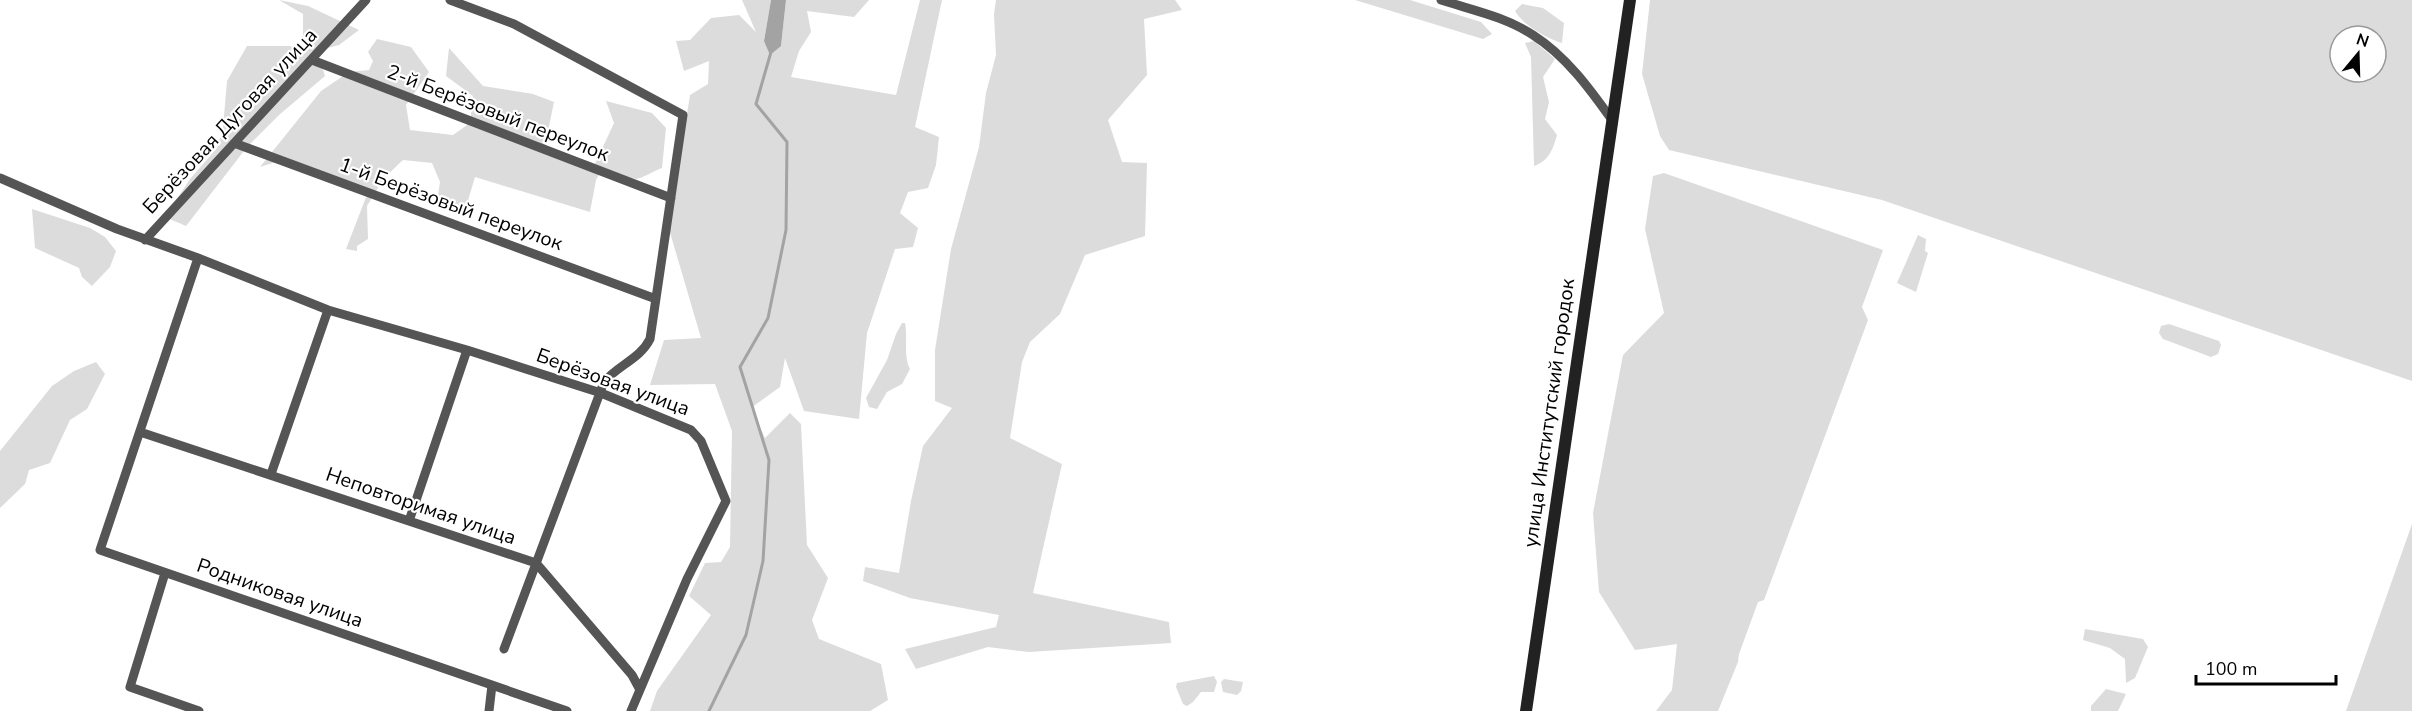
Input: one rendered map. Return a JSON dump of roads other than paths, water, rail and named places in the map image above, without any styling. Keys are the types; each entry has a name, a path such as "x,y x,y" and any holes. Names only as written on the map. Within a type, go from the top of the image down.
{"street":[{"name":"Берёзовая Дуговая улица","path":"145,240 366,0"},
{"path":"450,0 513,24 683,115 650,339 645,350 610,374 604,382 504,649"},
{"path":"1441,0 1506,21 1533,34 1555,51 1588,87 1612,120"},
{"name":"улица Институтский городок","path":"1526,711 1630,0"},
{"name":"2-й Берёзовый переулок","path":"312,60 671,198"},
{"name":"1-й Берёзовый переулок","path":"234,143 656,299"},
{"name":"Берёзовая улица","path":"0,178 145,240 198,258 328,310 467,350 601,393 691,430 701,441 726,501 687,579 639,687 631,711"},
{"path":"140,432 198,258"},
{"path":"272,474 328,310"},
{"path":"409,521 467,350"},
{"name":"Неповторимая улица","path":"140,432 536,563 632,675 639,687"},
{"name":"Родниковая улица","path":"140,432 100,550 567,711"},
{"path":"165,573 130,687 199,711"},
{"path":"489,711 492,685"}],"waterway":[{"path":"709,711 746,635 763,561 769,460 740,367 768,318 786,230 787,142 756,104 771,52"}]}
